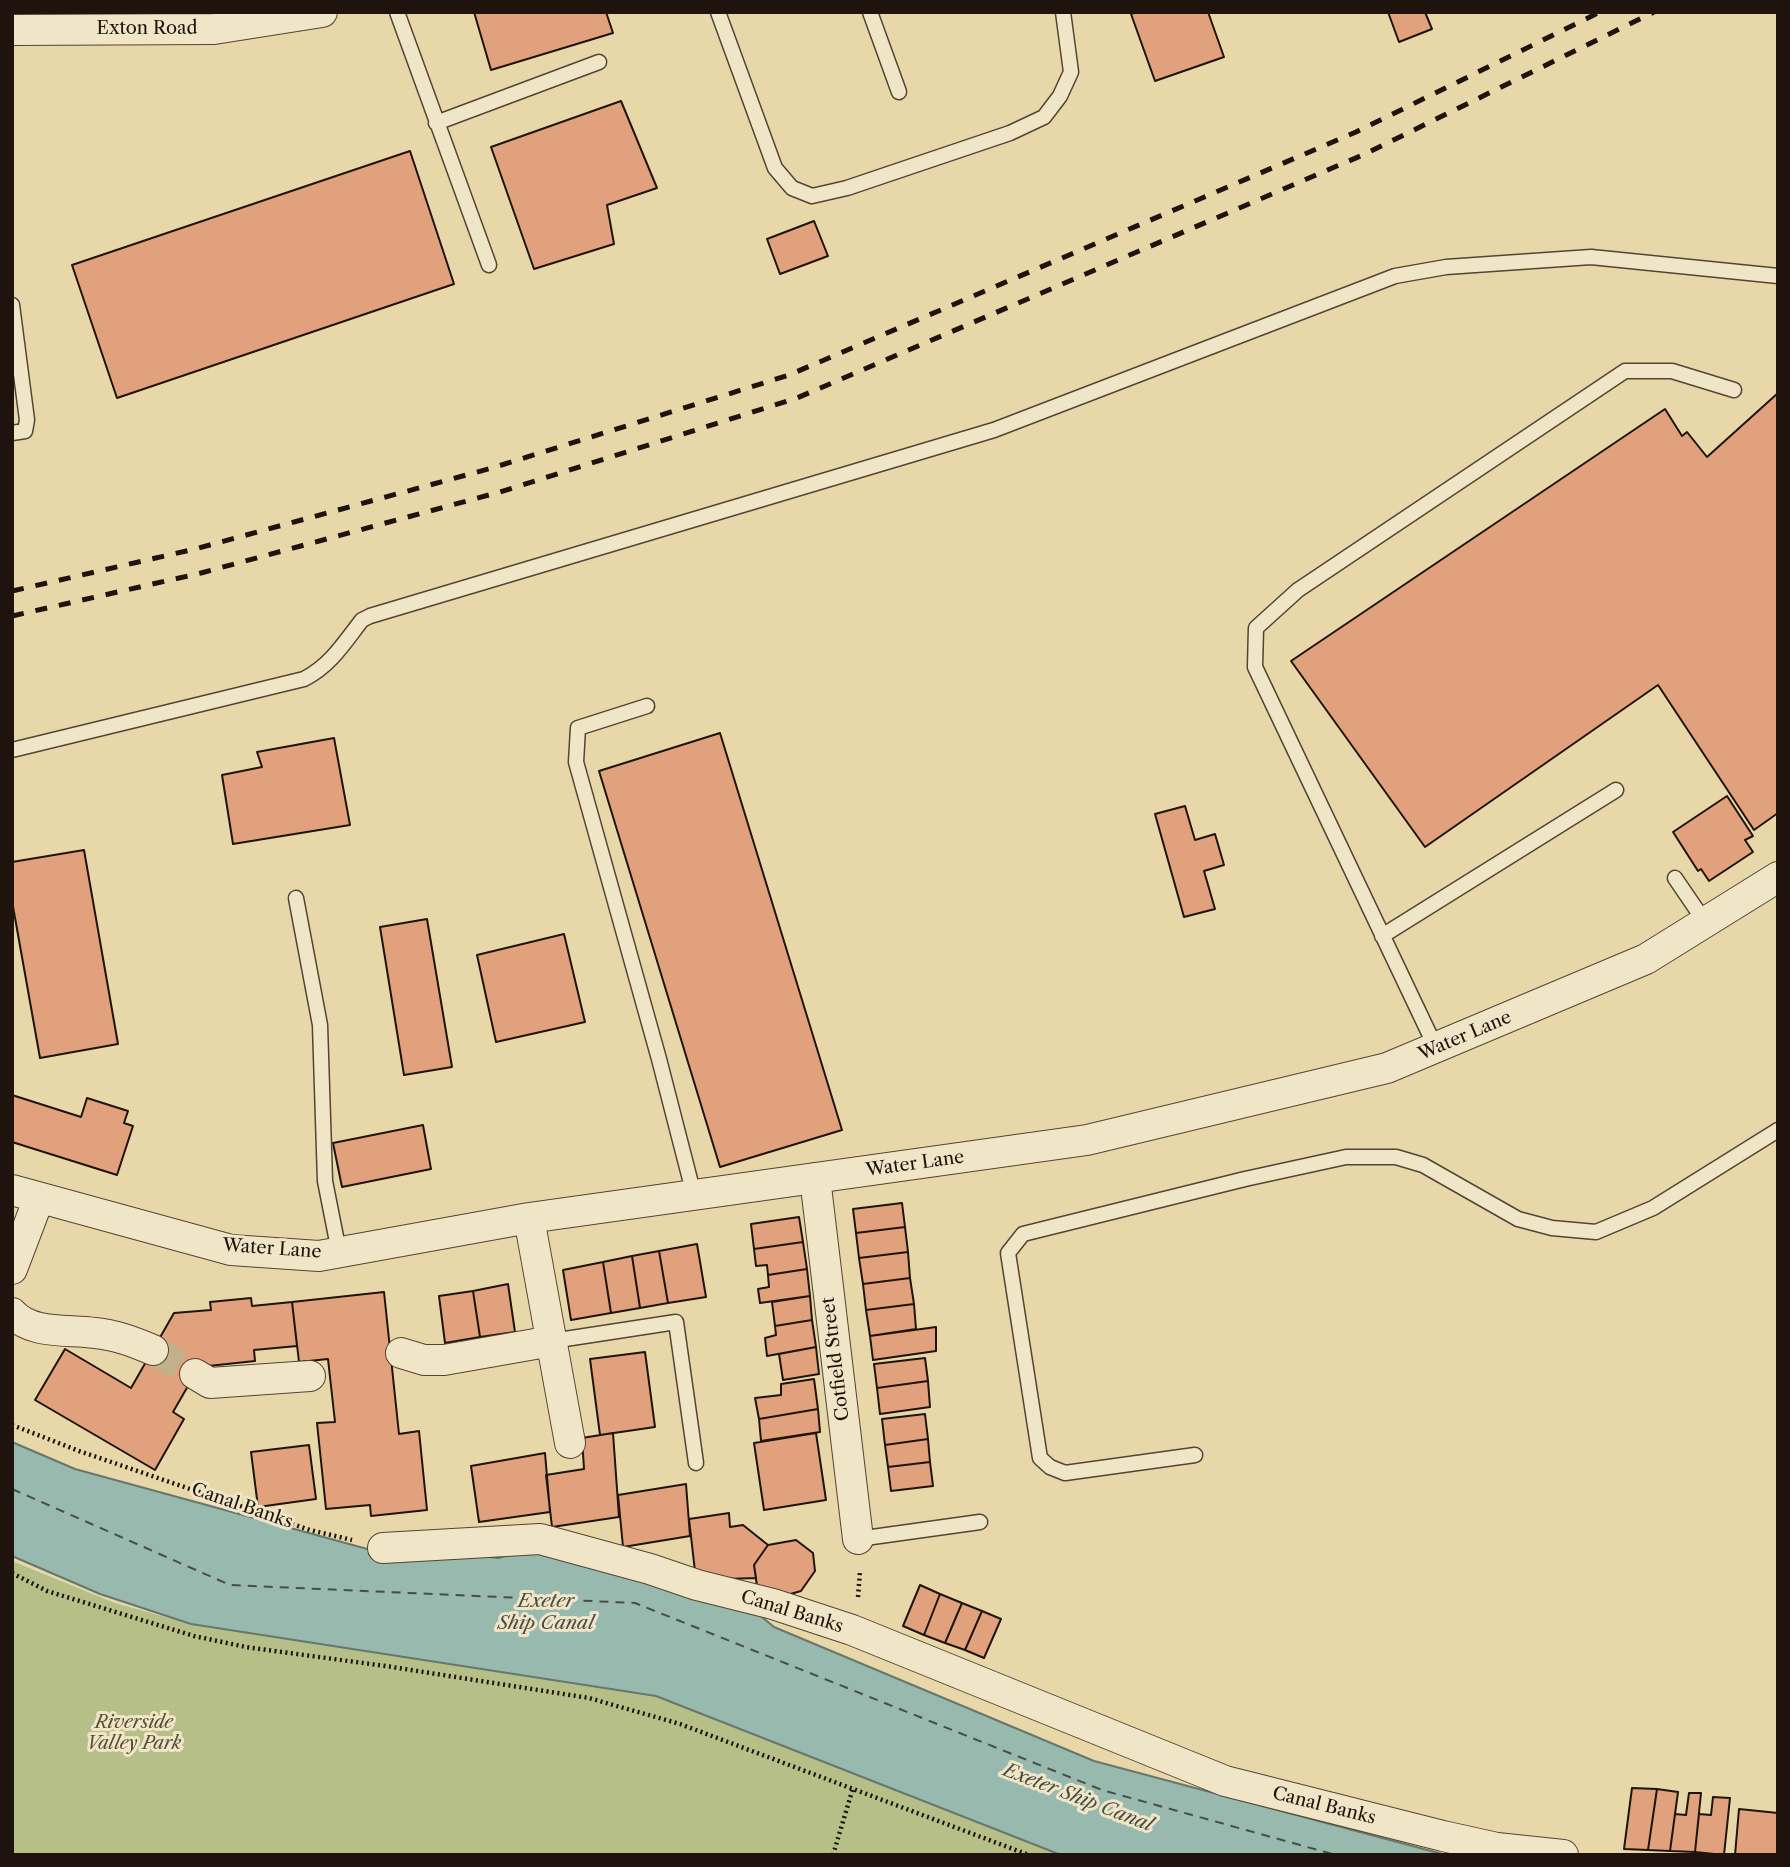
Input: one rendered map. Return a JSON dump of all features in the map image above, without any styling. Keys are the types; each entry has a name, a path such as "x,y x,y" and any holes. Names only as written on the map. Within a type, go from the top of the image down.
{"street":[{"name":"Exton Road","path":"12,30 214,29 322,12"},
{"name":"Water Lane","path":"26,1194 230,1250 319,1256 529,1218 1087,1140 1387,1069 1646,960 1778,877"},
{"name":"Cotfield Street","path":"815,1178 858,1539"},
{"path":"12,1269 26,1194"},
{"path":"529,1218 570,1443"},
{"path":"12,1313 24,1323 37,1328 114,1336 153,1350"},
{"path":"401,1353 424,1360 444,1360 552,1341"},
{"path":"195,1374 210,1383 310,1376"},
{"name":"Canal Banks","path":"383,1548 540,1539 772,1604 852,1630 1225,1781 1443,1836 1497,1847 1563,1855"}],"lane":[{"path":"397,12 489,265"},
{"path":"718,12 775,168 792,188 812,196 848,188 1010,133 1044,117 1060,96 1071,72 1063,12"},
{"path":"870,12 899,92"},
{"path":"436,123 599,62"},
{"path":"12,750 304,679 329,662 362,620 370,616 994,430 1395,276 1446,267 1591,257 1778,275"},
{"path":"12,305 27,420 25,431 12,433"},
{"path":"1436,1048 1255,667 1256,628 1298,590 1625,371 1672,371 1734,390"},
{"path":"647,706 578,728 576,762 694,1195"},
{"path":"1382,936 1616,790"},
{"path":"1675,878 1705,922"},
{"path":"296,898 320,1025 325,1181 340,1252"},
{"path":"1195,1455 1065,1474 1040,1458 1008,1253 1023,1234 1346,1157 1396,1157 1423,1165 1518,1219 1552,1228 1596,1232 1653,1208 1778,1130"},
{"path":"552,1341 676,1322 696,1463"},
{"path":"858,1539 980,1522"}],"path":[{"name":"Canal Banks","path":"12,1425 79,1451 310,1530 383,1548"},
{"path":"852,1630 860,1583 858,1539"},
{"path":"12,1573 47,1591 207,1639 589,1698 680,1724 1028,1855"},
{"path":"833,1855 853,1788"}],"green space":[{"name":"Riverside Valley Park","path":"12,1561 115,1603 191,1624 656,1696 1061,1855 12,1855"}],"water":[{"name":"Exeter Ship Canal","path":"12,1442 75,1469 382,1553 440,1550 498,1558 544,1545 745,1603 774,1627 1094,1761 1446,1855 1061,1855 656,1696 191,1624 100,1594 12,1556"}],"building":[{"path":"474,12 606,12 613,33 491,70"},
{"path":"1208,12 1224,57 1155,81 1131,14"},
{"path":"1388,12 1425,12 1432,29 1399,42"},
{"path":"621,101 657,188 607,205 614,244 534,269 491,147"},
{"path":"410,151 454,284 117,398 72,265"},
{"path":"814,221 828,256 780,274 767,239"},
{"path":"1778,393 1778,813 1754,830 1658,685 1425,847 1291,661 1665,409 1682,436 1687,432 1707,457"},
{"path":"720,733 842,1130 720,1167 599,771"},
{"path":"334,738 350,825 233,844 222,775 262,767 257,752"},
{"path":"1727,796 1753,836 1745,840 1753,852 1709,881 1701,869 1698,871 1673,832"},
{"path":"1185,806 1195,840 1215,834 1224,865 1204,871 1215,909 1184,917 1155,814"},
{"path":"84,850 118,1044 40,1058 12,901 12,862"},
{"path":"427,919 452,1067 404,1075 380,927"},
{"path":"564,934 585,1022 496,1042 477,955"},
{"path":"12,1095 81,1117 87,1098 128,1111 124,1123 133,1126 117,1175 12,1142"},
{"path":"423,1125 431,1169 342,1187 333,1143"},
{"path":"902,1203 905,1227 856,1233 853,1209"},
{"path":"799,1217 803,1242 754,1249 751,1224"},
{"path":"905,1227 908,1252 859,1258 856,1233"},
{"path":"803,1242 807,1269 768,1275 767,1265 756,1266 754,1249"},
{"path":"697,1244 706,1297 668,1303 659,1251"},
{"path":"659,1251 668,1303 640,1308 632,1256"},
{"path":"908,1252 910,1278 863,1284 859,1258"},
{"path":"632,1256 640,1308 611,1313 603,1262"},
{"path":"603,1262 611,1313 571,1320 563,1270"},
{"path":"807,1269 810,1296 760,1303 758,1289 769,1287 768,1275"},
{"path":"910,1278 914,1304 866,1310 863,1284"},
{"path":"508,1284 515,1332 480,1337 473,1291"},
{"path":"473,1291 480,1337 445,1343 439,1296"},
{"path":"384,1292 399,1434 419,1431 427,1510 371,1516 370,1505 326,1509 317,1423 335,1422 328,1359 299,1362 292,1302"},
{"path":"810,1296 812,1320 775,1326 772,1302"},
{"path":"251,1298 252,1306 292,1302 297,1346 254,1350 255,1361 199,1367 173,1412 184,1419 155,1470 35,1400 65,1349 131,1388 174,1313 211,1310 210,1302"},
{"path":"914,1304 916,1329 870,1336 866,1310"},
{"path":"812,1320 816,1347 767,1356 765,1338 776,1335 775,1326"},
{"path":"936,1327 936,1351 873,1360 870,1336"},
{"path":"816,1347 819,1374 783,1380 779,1354"},
{"path":"645,1352 655,1427 600,1435 590,1359"},
{"path":"925,1358 928,1381 877,1388 874,1364"},
{"path":"814,1379 818,1409 759,1419 755,1398 781,1395 781,1384"},
{"path":"928,1381 930,1407 880,1414 877,1388"},
{"path":"818,1409 820,1432 761,1441 759,1419"},
{"path":"925,1414 928,1439 885,1445 882,1419"},
{"path":"613,1433 619,1517 552,1527 546,1475 584,1469 582,1438"},
{"path":"816,1433 826,1500 764,1510 754,1443"},
{"path":"928,1439 930,1462 888,1467 885,1445"},
{"path":"309,1445 316,1499 258,1507 251,1452"},
{"path":"545,1453 550,1512 479,1522 471,1466"},
{"path":"930,1462 933,1486 891,1491 888,1467"},
{"path":"686,1484 690,1536 623,1547 618,1495"},
{"path":"729,1513 730,1527 743,1525 768,1545 754,1565 756,1578 696,1580 689,1519"},
{"path":"796,1540 813,1553 815,1571 801,1591 780,1597 757,1586 754,1565 768,1545"},
{"path":"920,1585 940,1594 924,1635 903,1626"},
{"path":"940,1594 962,1603 945,1643 924,1635"},
{"path":"962,1603 982,1611 965,1650 945,1643"},
{"path":"982,1611 1001,1619 984,1658 965,1650"},
{"path":"1632,1788 1657,1789 1648,1850 1624,1849"},
{"path":"1657,1789 1678,1792 1670,1851 1648,1850"},
{"path":"1689,1793 1701,1793 1695,1852 1670,1851 1675,1814 1686,1815"},
{"path":"1713,1797 1730,1798 1724,1855 1695,1852 1699,1814 1711,1815"},
{"path":"1739,1809 1778,1813 1778,1855 1735,1855"}],"ferry route":[{"path":"12,1489 230,1585 635,1603 1102,1790 1336,1855"}],"tunnel":[{"path":"153,1350 195,1374"}],"railway":[{"path":"12,591 195,549 492,468 789,375 1356,132 1600,12"},
{"path":"12,616 201,573 500,492 797,398 1365,154 1654,12"}]}
